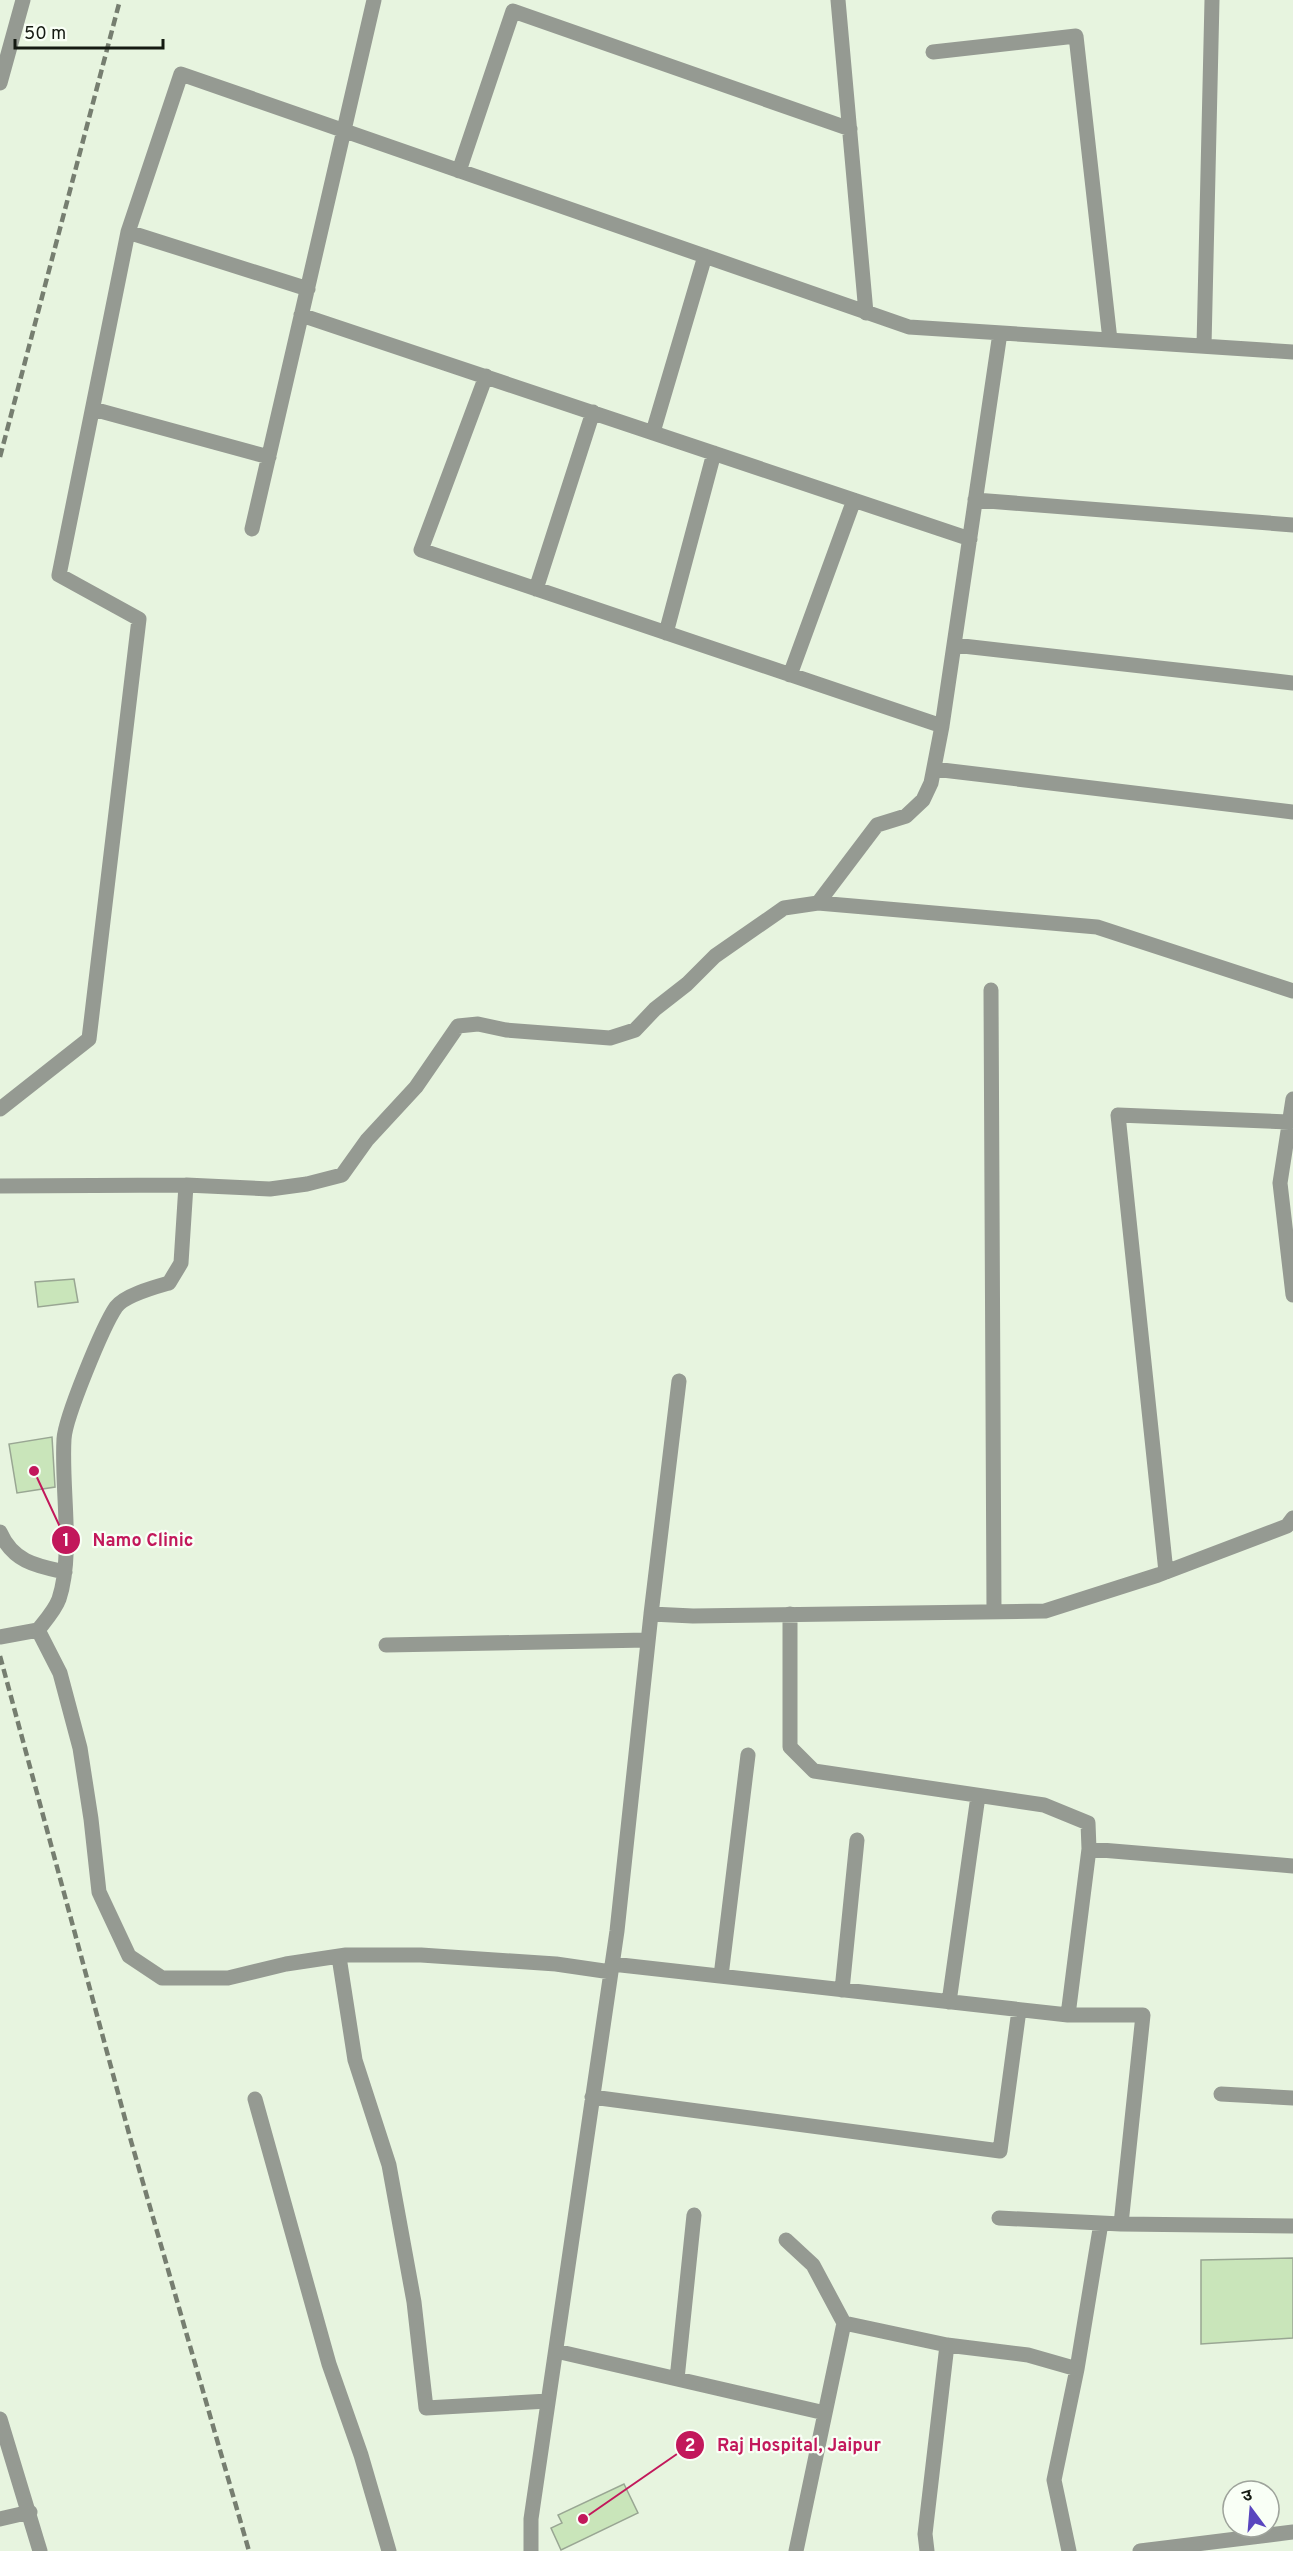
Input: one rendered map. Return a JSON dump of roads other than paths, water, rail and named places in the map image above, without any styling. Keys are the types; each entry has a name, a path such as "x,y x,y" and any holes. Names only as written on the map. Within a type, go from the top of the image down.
{"street":[{"path":"0,83 22,0"},
{"path":"252,529 374,0"},
{"path":"838,0 866,312"},
{"path":"1204,346 1212,0"},
{"path":"459,171 513,11 850,129"},
{"path":"933,52 1076,36 1110,340"},
{"path":"0,1109 89,1039 139,619 59,575 128,232 181,74 909,327 1293,352"},
{"path":"128,232 308,289"},
{"path":"653,432 705,256"},
{"path":"302,315 970,539"},
{"path":"818,903 877,825 906,816 923,800 934,769 1000,333"},
{"path":"486,376 421,550 942,726"},
{"path":"93,409 269,457"},
{"path":"536,589 593,412"},
{"path":"666,633 714,453"},
{"path":"790,675 854,500"},
{"path":"975,500 1293,525"},
{"path":"954,645 1293,683"},
{"path":"934,769 1293,812"},
{"path":"0,1186 186,1185 270,1189 342,1176 367,1140 416,1087 458,1026 478,1024 506,1030 610,1038 635,1030 655,1009 687,984 715,956 784,908 818,903 1097,927 1293,991"},
{"path":"991,990 994,1610"},
{"path":"1293,1099 1289,1122 1288,1157 1280,1183 1293,1295"},
{"path":"1166,1572 1118,1115 1289,1122"},
{"path":"0,1637 39,1630 58,1602 65,1572 64,1436 84,1376 117,1306 146,1289 170,1283 181,1263 186,1185"},
{"path":"531,2551 531,2519 611,1968 647,1640 679,1381"},
{"path":"651,1614 693,1616 1045,1611 1166,1572 1287,1526 1293,1518"},
{"path":"0,1532 4,1542 28,1564 65,1572"},
{"path":"790,1614 790,1747 814,1772 1044,1805 1088,1823 1089,1849 1068,2015"},
{"path":"39,1630 60,1673 80,1748 99,1892 129,1956 162,1978 228,1978 286,1964 339,1957 421,1954 721,1976 1068,2015 1143,2015 1121,2224"},
{"path":"386,1645 647,1640"},
{"path":"721,1976 748,1755"},
{"path":"949,2002 978,1796"},
{"path":"842,1990 858,1840"},
{"path":"1089,1849 1293,1866"},
{"path":"339,1957 355,2061 389,2164 414,2302 426,2408 548,2401"},
{"path":"592,2097 1000,2151 1019,2010"},
{"path":"1221,2094 1293,2098"},
{"path":"255,2099 329,2364 361,2455 389,2551"},
{"path":"676,2379 694,2215"},
{"path":"999,2218 1121,2224 1293,2226"},
{"path":"1069,2551 1054,2480 1077,2369 1101,2223"},
{"path":"786,2240 813,2265 844,2324 796,2551"},
{"path":"844,2324 947,2345 1028,2355 1077,2369"},
{"path":"927,2551 925,2534 947,2345"},
{"path":"556,2351 825,2413"},
{"path":"0,2419 40,2551"},
{"path":"0,2519 30,2512"},
{"path":"1140,2551 1293,2532"}],"railway":[{"path":"0,457 120,0"},
{"path":"0,1656 131,2141 249,2551"}],"place":[{"name":"Namo Clinic","path":"34,1471"},
{"name":"Raj Hospital, Jaipur","path":"583,2519"}]}
